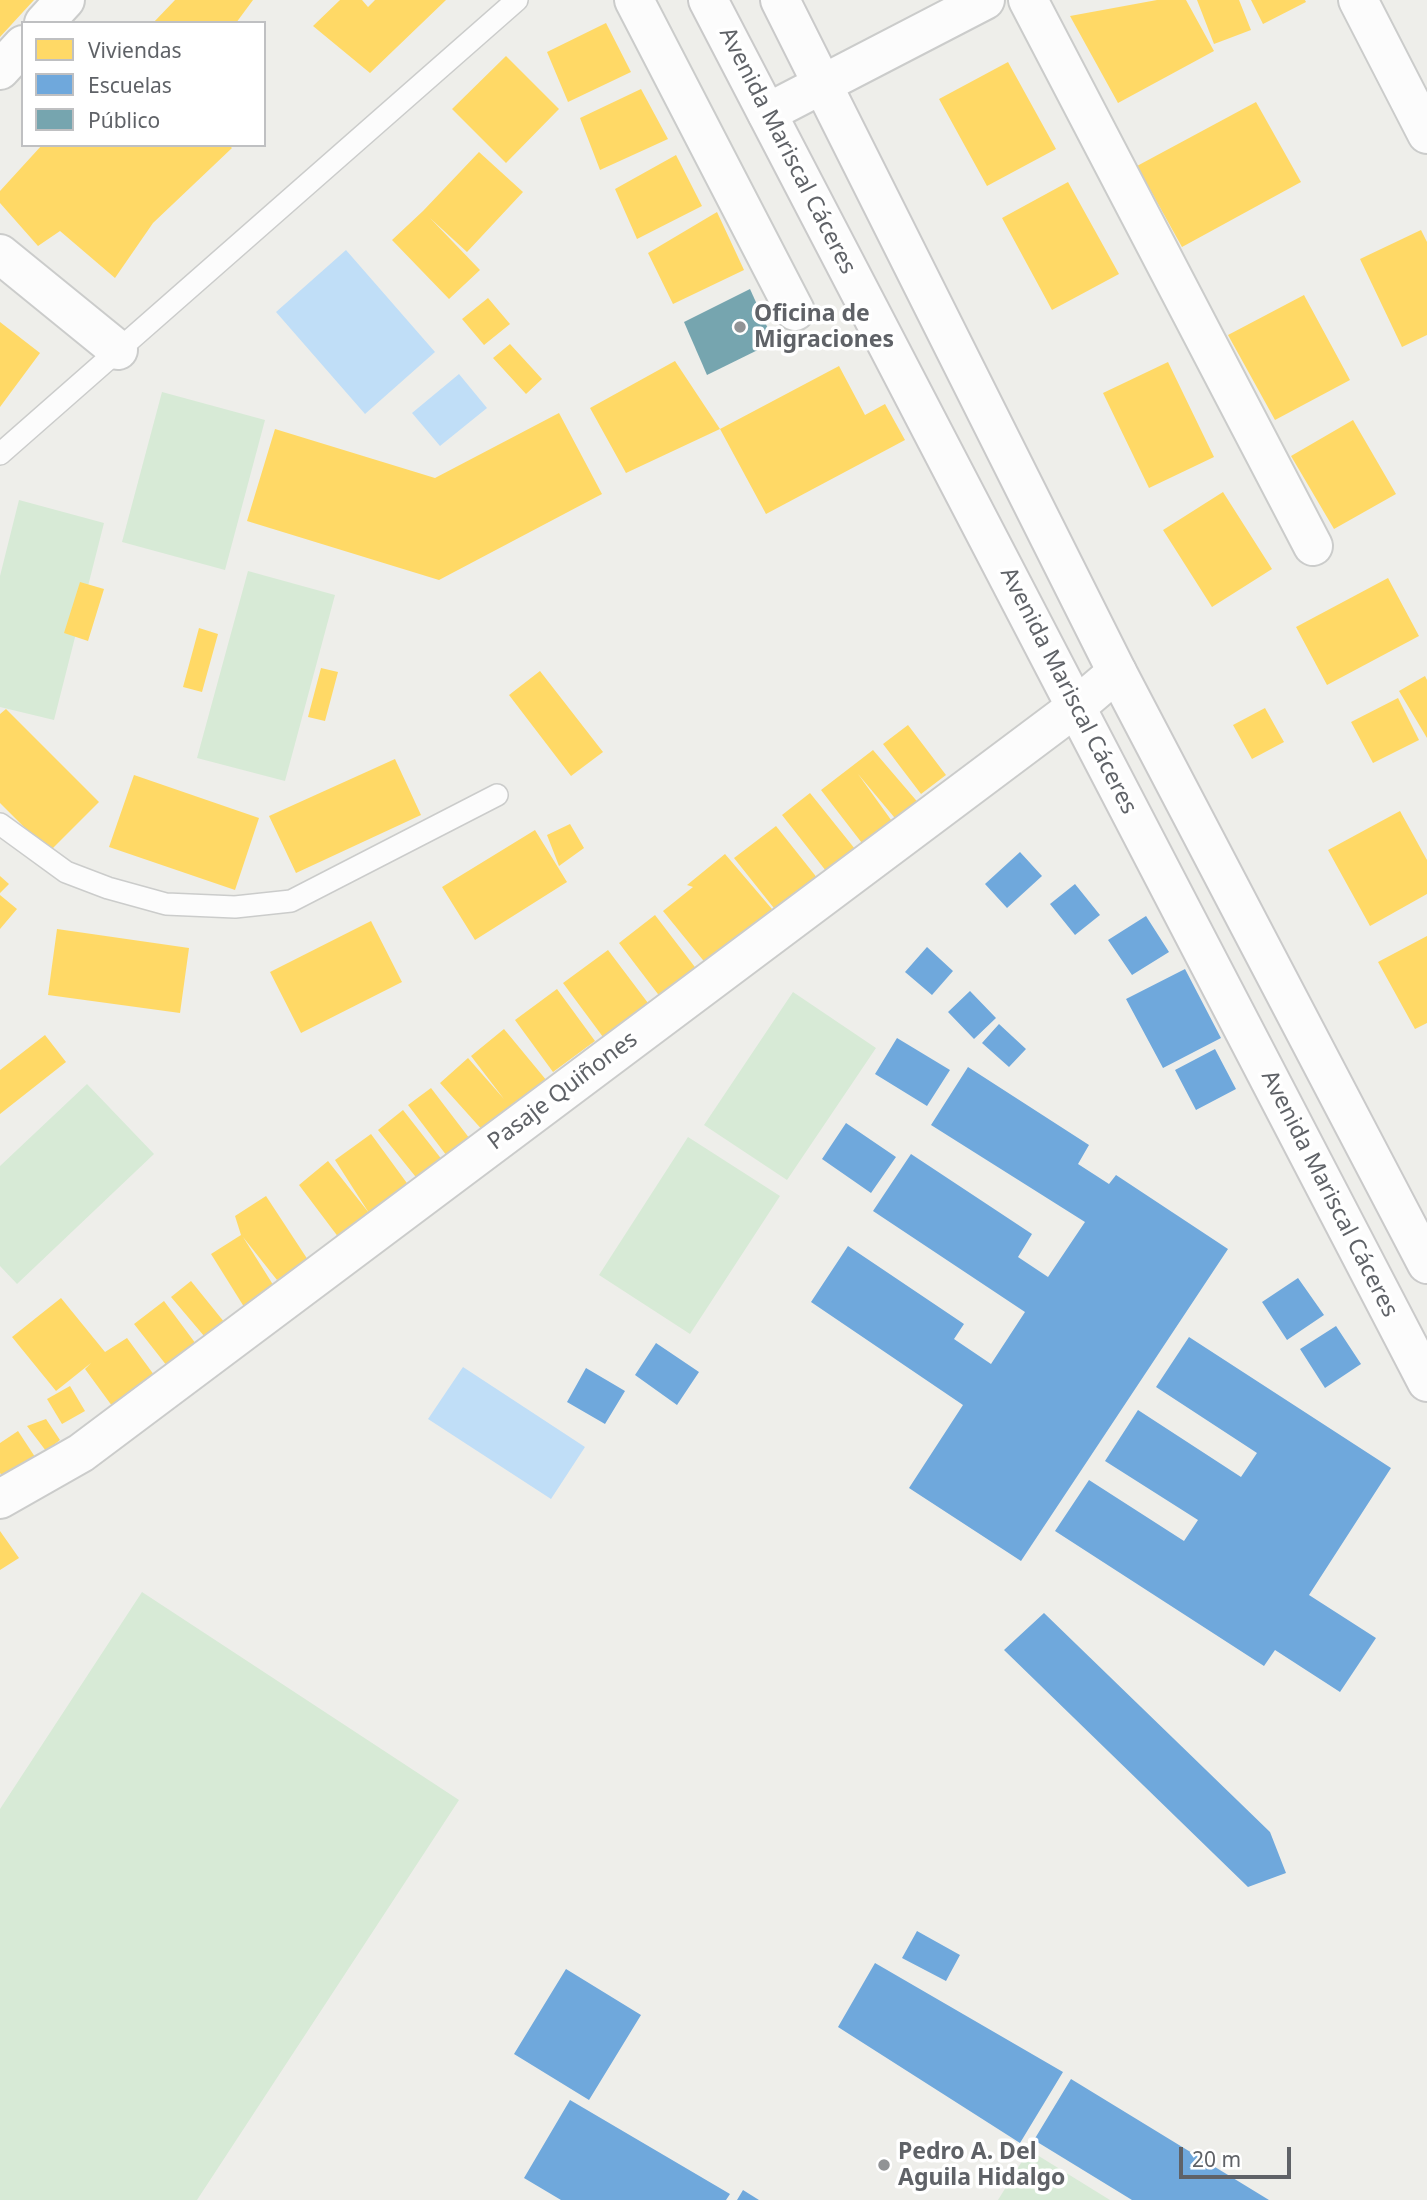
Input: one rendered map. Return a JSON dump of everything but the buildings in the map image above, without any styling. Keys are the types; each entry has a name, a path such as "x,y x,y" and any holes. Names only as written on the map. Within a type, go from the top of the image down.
{"street":[{"path":"46,21 65,0"},
{"path":"634,0 795,311"},
{"name":"Avenida Mariscal Cáceres","path":"708,0 1427,1382"},
{"path":"780,0 1117,672 1427,1264"},
{"path":"767,113 985,0"},
{"path":"1028,0 1313,545"},
{"path":"1358,0 1427,134"},
{"path":"0,70 21,47"},
{"path":"0,254 118,350"},
{"name":"Pasaje Quiñones","path":"0,1499 81,1452 1076,706 1117,672"}],"lane":[{"path":"0,454 517,0"},
{"path":"0,824 65,872 108,888 166,904 235,907 290,901 497,795"}],"green space":[{"path":"162,392 265,420 225,570 122,542"},
{"path":"19,500 104,523 54,720 0,707 0,576"},
{"path":"248,571 335,595 285,781 197,758"},
{"path":"793,992 876,1048 787,1180 704,1125"},
{"path":"87,1084 154,1154 17,1284 0,1266 0,1166"},
{"path":"688,1137 780,1196 690,1334 599,1275"},
{"path":"142,1592 459,1800 197,2200 0,2200 0,1809"},
{"path":"1029,2150 1110,2200 998,2200"}],"water":[{"path":"346,250 435,352 365,414 276,312"},
{"path":"459,374 487,408 440,446 412,413"},
{"path":"463,1367 585,1447 551,1499 428,1419"}],"place":[{"name":"Oficina de Migraciones","path":"740,327"},
{"name":"Pedro A. Del Aguila Hidalgo","path":"884,2165"}]}
